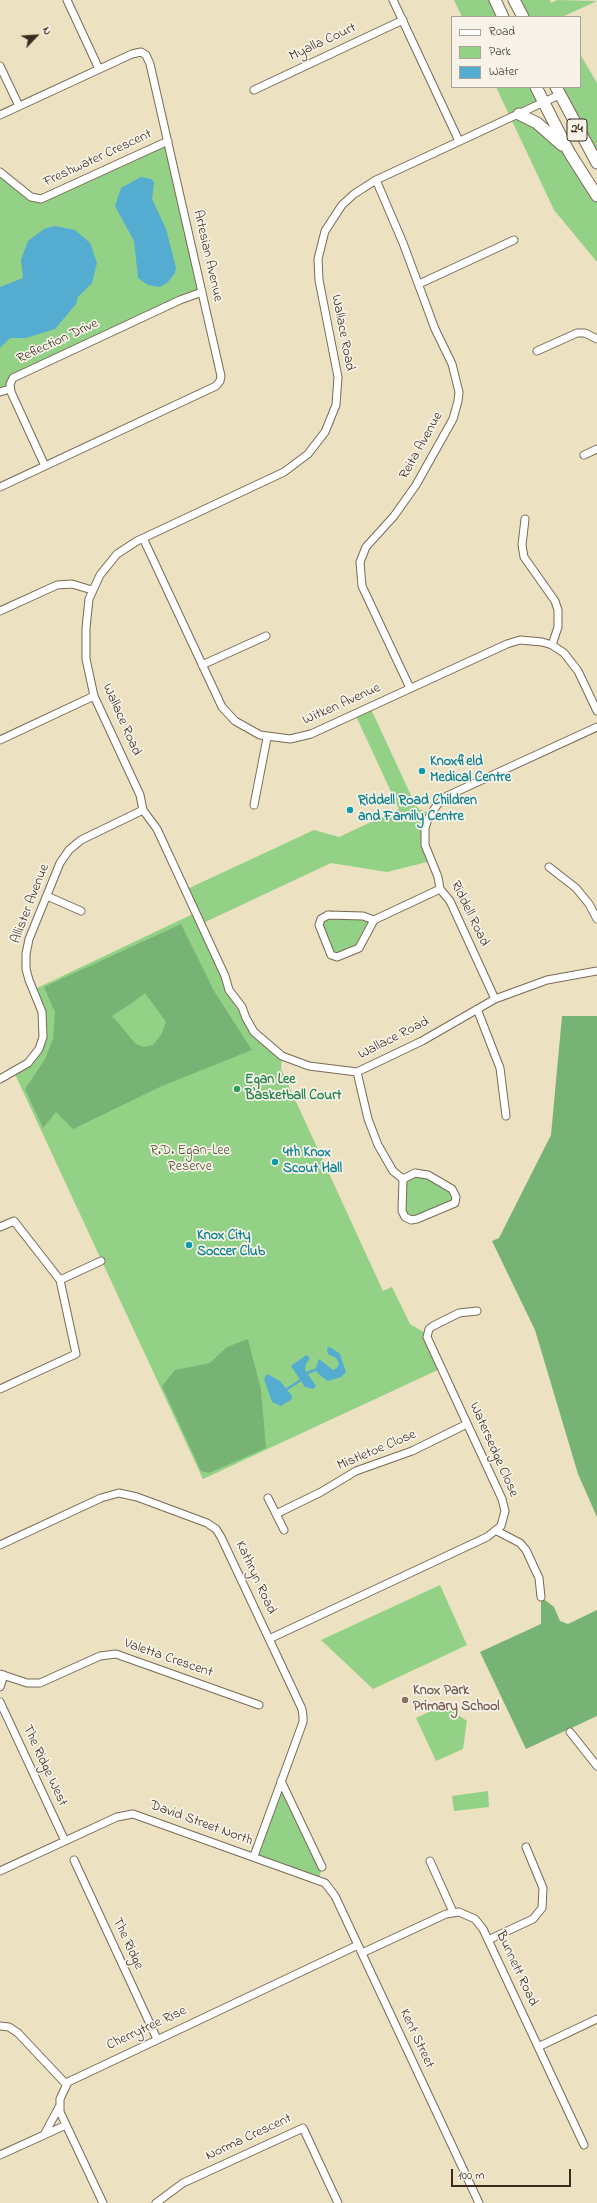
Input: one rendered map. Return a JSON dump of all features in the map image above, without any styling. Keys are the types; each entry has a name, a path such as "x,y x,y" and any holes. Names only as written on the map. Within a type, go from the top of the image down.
{"main road":[{"path":"495,0 503,16"},
{"path":"514,0 522,16"},
{"name":"24","path":"537,88 569,152 597,196"},
{"name":"24","path":"557,91 597,164"},
{"path":"519,114 537,122 569,152"}],"street":[{"path":"67,0 99,69"},
{"path":"393,0 459,141"},
{"name":"Myalla Court","path":"254,90 403,20"},
{"name":"Artesian Avenue","path":"0,115 135,52 141,52 146,55 150,61 221,371 219,384 0,487"},
{"path":"0,66 19,106"},
{"name":"Wallace Road","path":"557,91 544,102 376,180 354,194 342,205 325,231 320,249 318,280 338,377 334,413 320,440 303,460 284,472 143,538 124,549 110,562 92,590 87,609 86,648 88,670 94,696 140,795 143,810 157,829 225,976 228,990 242,1006 246,1018 254,1032 274,1050 299,1063 319,1068 357,1072 422,1041 495,999 547,980 597,972"},
{"name":"Freshwater Crescent","path":"0,172 31,197 41,199 168,141"},
{"name":"Reita Avenue","path":"376,180 455,374 458,401 449,427 416,486 394,516 366,547 361,556 359,568 360,580 364,592 410,688"},
{"path":"419,284 514,240"},
{"name":"Reflection Drive","path":"10,389 11,381 21,374 180,300 202,292"},
{"path":"537,351 577,333 588,334 597,339"},
{"path":"0,392 10,389 45,466"},
{"path":"584,455 597,449"},
{"path":"524,519 522,545 524,557 555,601 558,610 558,627 552,645"},
{"name":"Witken Avenue","path":"143,538 217,698 228,715 242,726 268,738 290,739 312,734 513,642 527,640 552,645 574,664 597,711"},
{"path":"0,611 57,585 72,584 92,590"},
{"path":"202,665 266,636"},
{"path":"0,740 94,696"},
{"name":"Riddell Road","path":"495,999 450,901 440,889 438,877 426,851 424,839 427,823 437,805 447,796 597,727"},
{"path":"254,805 268,738"},
{"name":"Allister Avenue","path":"0,1079 28,1062 39,1049 43,1037 42,1012 29,980 25,961 29,939 60,863 75,844 88,836 143,810"},
{"path":"549,867 576,888 589,904 597,919"},
{"path":"374,920 363,916 328,915 321,919 319,925 328,951 331,955 337,957 360,948 374,920 440,889"},
{"path":"47,896 81,911"},
{"path":"477,1009 497,1057 502,1080 506,1116"},
{"path":"357,1072 366,1113 378,1145 392,1171 403,1180"},
{"path":"415,1173 428,1175 452,1189 456,1194 456,1200 449,1207 417,1219 408,1219 402,1211 403,1180 415,1173"},
{"path":"0,1227 14,1221 60,1280 76,1354 0,1389"},
{"path":"60,1280 101,1261"},
{"name":"Watersedge Close","path":"477,1311 459,1313 433,1326 427,1334 505,1505 503,1522 497,1531"},
{"name":"Mistletoe Close","path":"276,1514 320,1492 356,1471 412,1451 467,1424"},
{"name":"Kathryn Road","path":"0,1545 108,1494 119,1493 137,1497 207,1523 216,1529 302,1709 303,1716 254,1856"},
{"path":"268,1498 284,1530"},
{"path":"269,1639 497,1531 520,1542 526,1550 541,1584 541,1597"},
{"name":"Valetta Crescent","path":"2,1675 27,1683 40,1683 100,1656 116,1654 259,1705"},
{"path":"0,1687 2,1675"},
{"name":"The Ridge West","path":"0,1702 65,1841"},
{"path":"570,1732 597,1766"},
{"path":"281,1781 322,1867"},
{"name":"David Street North","path":"0,1871 117,1817 133,1814 254,1856 319,1880 329,1886"},
{"path":"488,1940 533,1919 542,1908 543,1888 526,1847"},
{"name":"The Ridge","path":"74,1860 157,2039"},
{"path":"362,1953 452,1912 430,1861"},
{"name":"Kent Street","path":"329,1886 479,2203"},
{"name":"Bunnett Road","path":"452,1912 464,1913 475,1919 488,1940 584,2144"},
{"name":"Cherrytree Rise","path":"66,2084 76,2076 358,1946"},
{"path":"538,2047 597,2019"},
{"path":"0,2026 9,2027 18,2034 66,2084 60,2099 59,2107 44,2135"},
{"path":"59,2107 103,2203"},
{"path":"0,2155 66,2125"},
{"name":"Norma Crescent","path":"156,2203 183,2183 303,2128 338,2203"}],"green space":[{"path":"454,0 495,0 503,16 462,16"},
{"path":"514,0 550,0 551,3 557,0 597,1 564,16 522,16"},
{"path":"581,56 597,83 597,163 557,88 581,88"},
{"path":"496,88 536,88 543,102 519,113 569,152 597,196 597,262 554,210"},
{"path":"168,141 202,292 16,376 0,392 0,172 37,199"},
{"name":"R.D. Egan-Lee Reserve","path":"370,707 415,804 419,809 430,814 425,828 431,861 387,872 331,863 201,924 250,1026 282,1056 281,1069 383,1291 392,1287 410,1324 427,1334 442,1368 203,1479 14,1072 32,1058 44,1030 33,990 195,913 185,890 314,830 339,837 399,809 355,714"},
{"path":"324,917 371,918 362,945 334,957 319,922"},
{"path":"181,924 214,991 252,1050 162,1086 73,1129 56,1112 43,1128 25,1089 45,1059 53,1039 55,1012 44,987","holes":["145,993 166,1022 161,1035 153,1045 144,1047 136,1044 112,1016"]},
{"path":"562,1016 597,1016 597,1517 578,1474 535,1330 492,1241 499,1238 551,1135"},
{"path":"419,1173 452,1189 456,1200 417,1219 405,1217 402,1184"},
{"path":"248,1339 261,1390 266,1448 209,1473 201,1471 162,1386 175,1370 210,1363 227,1347"},
{"path":"440,1585 467,1645 373,1689 321,1640"},
{"path":"541,1597 554,1607 560,1621 568,1624 597,1610 597,1716 526,1749 480,1652 541,1624"},
{"path":"444,1705 467,1721 463,1749 436,1761 416,1718"},
{"path":"281,1781 322,1867 319,1880 254,1856"},
{"path":"488,1791 489,1807 454,1811 452,1796"}],"water":[{"path":"141,177 151,179 154,182 152,199 166,229 176,268 175,273 167,283 160,287 148,285 138,278 134,241 115,206 121,188"},
{"path":"54,226 75,230 90,243 97,263 92,283 78,297 76,304 55,329 26,338 10,338 0,348 0,287 23,278 21,260 28,241 44,229"},
{"path":"330,1347 340,1354 346,1372 341,1377 328,1381 315,1370 319,1359 333,1370 337,1368 339,1363 336,1358 328,1354 327,1348"},
{"path":"306,1355 310,1358 306,1364 305,1370 316,1386 313,1389 305,1387 291,1366"},
{"path":"267,1374 280,1381 292,1396 291,1400 281,1406 272,1402 264,1379"}],"waterway":[{"path":"307,1373 315,1370"},
{"path":"287,1389 301,1380"}],"place":[{"name":"Knoxfield Medical Centre","path":"422,771"},
{"name":"Riddell Road Children and Family Centre","path":"350,810"},
{"name":"Egan Lee Basketball Court","path":"237,1089"},
{"name":"4th Knox Scout Hall","path":"275,1162"},
{"name":"Knox City Soccer Club","path":"189,1245"},
{"name":"Knox Park Primary School","path":"405,1700"}]}
